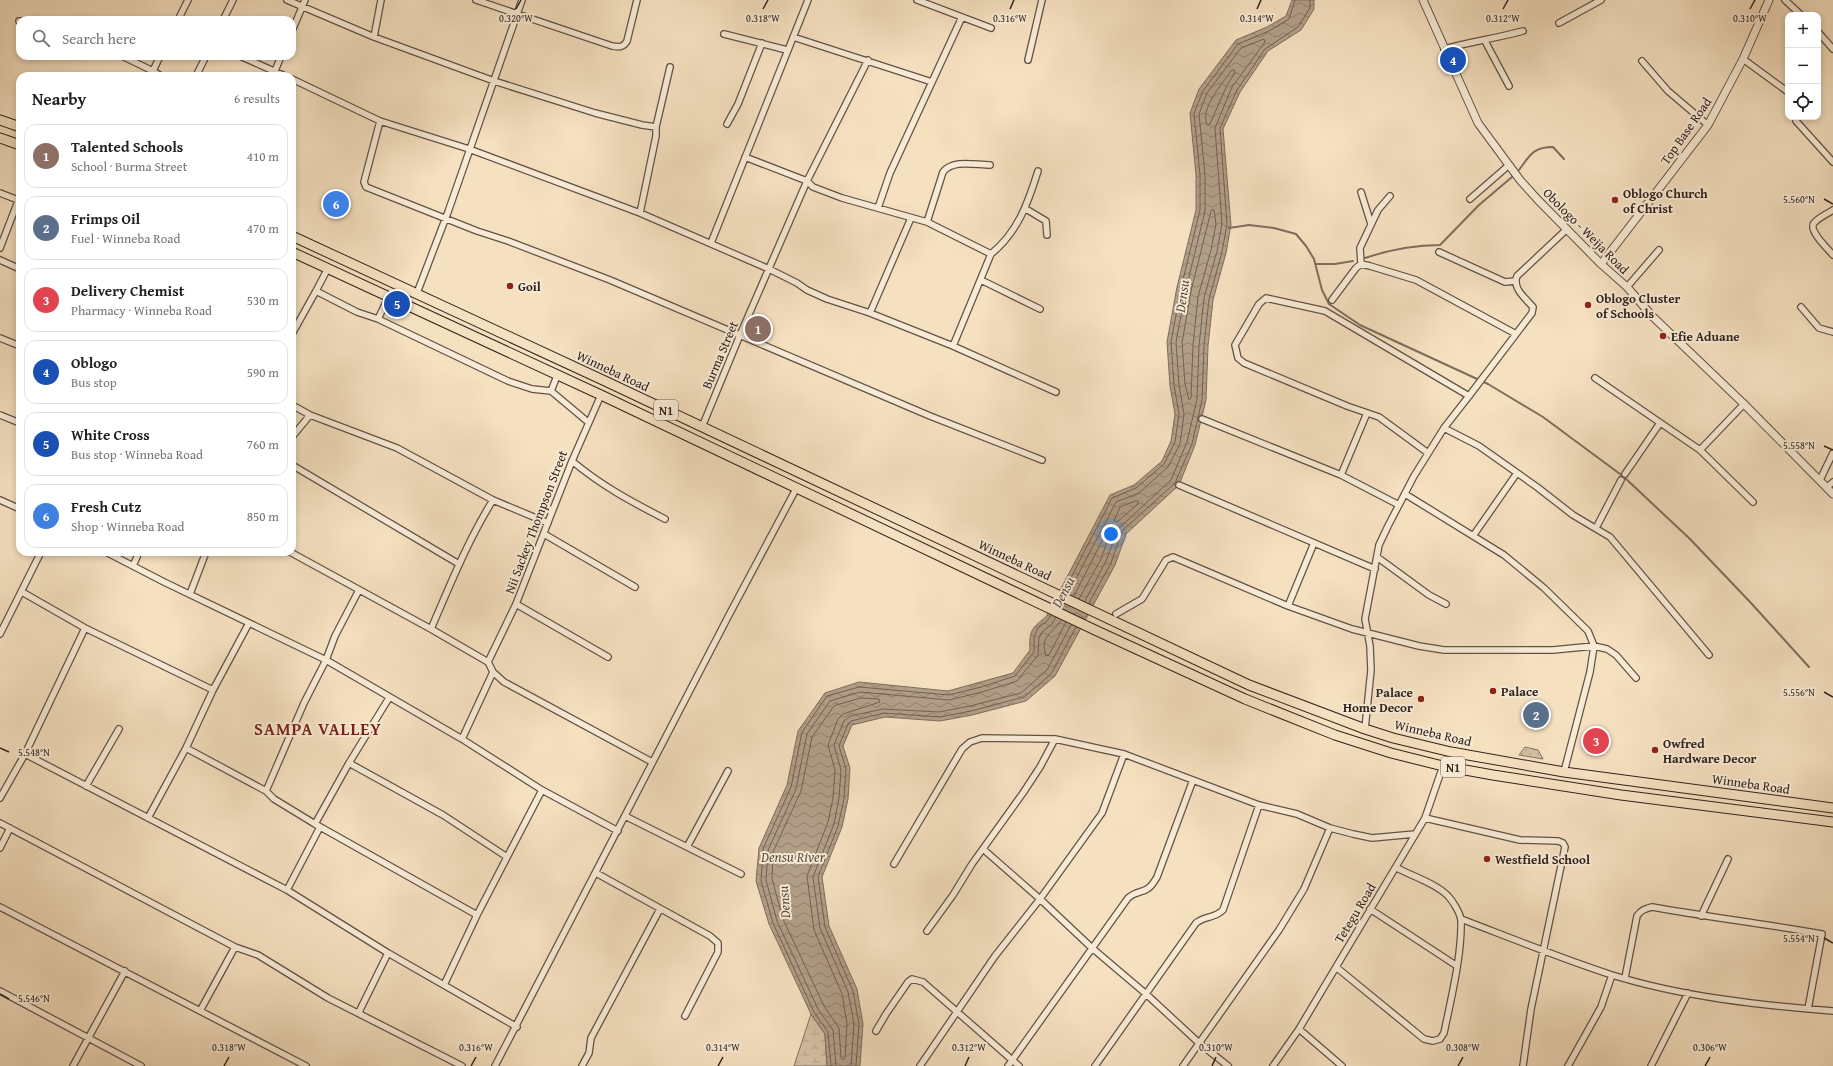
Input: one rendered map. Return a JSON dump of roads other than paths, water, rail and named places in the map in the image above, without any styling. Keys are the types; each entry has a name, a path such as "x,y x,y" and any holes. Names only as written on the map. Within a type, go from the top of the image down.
{"highway":[{"path":"0,120 16,126"},
{"path":"0,138 16,144"},
{"name":"Winneba Road","path":"296,238 1040,585 1251,686 1365,729 1393,738 1451,752 1564,772 1833,808"},
{"name":"Winneba Road","path":"296,254 601,395 1095,630 1239,696 1335,735 1443,766 1562,787 1833,822"},
{"path":"499,348 513,347 521,342"},
{"path":"554,374 561,366 570,365"}],"street":[{"path":"180,16 188,0"},
{"path":"225,16 234,0"},
{"path":"287,0 374,37 494,81 602,114 642,125 656,127"},
{"path":"296,21 305,0"},
{"path":"374,37 381,0"},
{"path":"476,0 612,46 620,47 627,41 638,0"},
{"path":"417,293 522,0"},
{"path":"710,243 808,0"},
{"path":"917,0 991,28"},
{"path":"1028,60 1042,0"},
{"name":"Obologo - Weija Road","path":"1423,0 1478,123 1509,165 1538,200 1601,264 1627,287 1652,316 1744,404 1833,494"},
{"path":"1559,23 1601,0"},
{"name":"Top Base Road","path":"1601,264 1708,125 1743,59 1769,0"},
{"path":"1785,0 1798,12"},
{"path":"878,208 890,173 962,17"},
{"path":"1444,49 1469,42 1485,40 1523,31"},
{"path":"724,34 788,50"},
{"path":"1821,35 1833,49"},
{"path":"794,37 932,82"},
{"path":"1485,40 1509,86"},
{"path":"727,124 738,104 762,43"},
{"path":"1743,59 1785,90"},
{"path":"130,60 153,71 158,60"},
{"path":"198,72 204,60"},
{"path":"248,60 270,72"},
{"path":"275,72 279,60"},
{"name":"Burma Street","path":"702,427 807,181 868,60"},
{"path":"1642,61 1668,91 1708,125"},
{"path":"640,213 656,136 656,127 670,67"},
{"path":"296,81 380,121 469,149 640,213 769,269 797,283 806,290 827,299 870,313 953,346 1056,392"},
{"path":"1796,120 1833,162"},
{"path":"380,121 364,182 366,187 589,272 930,416 1042,460"},
{"path":"745,157 807,181 813,187 825,192 927,222 991,254"},
{"path":"927,222 943,172 948,166 955,164 990,165"},
{"path":"1470,199 1509,165"},
{"path":"953,346 991,254 1004,244 1026,209 1038,171"},
{"path":"1361,192 1371,224"},
{"path":"0,193 16,197"},
{"path":"1361,264 1360,248 1378,210 1390,196"},
{"path":"0,248 16,206"},
{"path":"1026,209 1046,221 1047,235"},
{"path":"1833,210 1814,222 1812,226 1814,231 1833,255"},
{"path":"870,313 911,218"},
{"path":"1365,729 1371,670 1370,646 1366,632 1365,619 1367,600 1375,569 1379,545 1405,494 1444,428 1529,318 1533,307 1516,288 1515,281 1517,276 1567,229"},
{"path":"1627,287 1659,250"},
{"path":"1438,252 1505,282 1515,281"},
{"path":"0,260 16,267"},
{"path":"1332,300 1356,268 1361,264"},
{"path":"1361,264 1416,280 1516,334"},
{"path":"296,327 328,268"},
{"path":"981,280 1040,308"},
{"path":"316,291 357,312 378,319 508,381 532,389 551,391 588,422"},
{"path":"378,319 389,296"},
{"path":"1428,453 1388,423 1367,413 1256,369 1238,358 1235,345 1259,304 1266,298 1324,311 1469,396"},
{"path":"1801,307 1819,328 1833,332"},
{"path":"0,338 16,344"},
{"path":"551,391 554,374"},
{"path":"1595,378 1700,450 1753,502"},
{"name":"Nii Sackey Thompson Street","path":"601,395 572,461 516,604 608,657"},
{"path":"1700,450 1744,404"},
{"path":"296,407 310,415 397,448 493,500 548,523"},
{"path":"1341,475 1367,413"},
{"path":"0,415 16,421"},
{"path":"296,432 310,415"},
{"path":"1202,418 1341,475 1399,505"},
{"path":"1625,474 1660,424"},
{"path":"1444,428 1479,446 1573,515 1610,537 1709,655"},
{"path":"1820,480 1833,453"},
{"path":"572,461 599,483 665,519"},
{"path":"296,467 459,564"},
{"path":"1473,536 1517,473"},
{"path":"1596,528 1621,480"},
{"path":"1827,487 1833,482"},
{"path":"1179,485 1375,569"},
{"path":"495,1066 517,1027 652,762 796,489"},
{"path":"1405,494 1504,555 1544,588 1588,631 1594,646 1587,688 1564,772"},
{"path":"0,500 16,508"},
{"path":"431,629 459,564 482,517 493,500"},
{"path":"544,534 635,587"},
{"path":"1288,606 1314,542"},
{"path":"296,555 488,662 493,672 504,682 652,762"},
{"path":"0,634 22,592 38,556"},
{"path":"114,556 326,660 389,698 462,739 542,790 618,831"},
{"path":"133,566 137,556"},
{"path":"190,594 204,556"},
{"path":"1116,614 1142,599 1166,560 1173,557 1288,606 1352,629 1419,646 1444,650 1553,650 1594,646 1607,649 1616,655 1636,678"},
{"path":"1376,557 1429,595 1446,604"},
{"path":"266,791 304,703 326,660 335,636 360,590"},
{"path":"22,592 85,628 213,690"},
{"path":"488,662 516,604"},
{"path":"148,818 186,748 213,690 249,623"},
{"path":"0,798 25,754 85,628"},
{"path":"462,739 493,672"},
{"path":"287,890 349,763 389,698"},
{"path":"86,786 119,729"},
{"path":"894,864 949,768 962,749 970,742 982,738 1055,739 1124,754 1259,805 1297,814 1330,828 1372,838 1415,834"},
{"path":"927,931 954,895 1040,767 1055,739"},
{"path":"186,748 266,791 274,799 318,826 477,915"},
{"path":"25,754 287,890 388,953 517,1027"},
{"path":"920,1066 959,1012 995,956 1040,899 1102,813 1124,754"},
{"path":"349,763 443,815 507,857"},
{"name":"Tetegu Road","path":"1273,1066 1299,1029 1370,909 1397,868 1425,818 1443,766"},
{"path":"687,847 728,771"},
{"path":"1008,1066 1128,898 1134,893 1145,892 1151,888 1157,878 1193,780"},
{"path":"444,985 477,915 542,790"},
{"path":"1095,1066 1145,993 1196,923 1204,917 1219,914 1223,910 1259,805"},
{"path":"625,816 741,874"},
{"path":"1425,818 1520,840 1558,840 1565,847 1531,1009 1523,1066"},
{"path":"0,823 235,947 258,955 328,998 359,1012 462,1066"},
{"path":"0,848 10,828"},
{"path":"1183,1066 1279,930 1304,889 1330,828"},
{"path":"983,850 1040,899 1092,948 1228,1066"},
{"path":"1701,916 1728,859"},
{"path":"1336,968 1424,1039 1433,1041 1440,1039 1444,1033 1457,966 1461,919 1453,902 1447,895 1439,889 1397,868"},
{"path":"596,873 710,936 718,943 718,952 685,1016"},
{"path":"0,907 306,1066"},
{"path":"1624,978 1637,916 1640,911 1652,907 1701,916 1822,934 1808,1009"},
{"path":"582,1066 589,1054 591,1038 660,909"},
{"path":"1370,909 1457,966"},
{"path":"1461,919 1543,951 1624,978 1688,993 1747,1003 1833,1011"},
{"path":"200,1011 235,947"},
{"path":"359,1012 388,953"},
{"path":"73,1066 124,971"},
{"path":"1568,1066 1601,1007 1612,975"},
{"path":"876,1031 886,1014 912,979 923,982 1020,1066"},
{"path":"0,992 141,1066"},
{"path":"1651,1066 1688,993"},
{"path":"1299,1029 1342,1066"}],"water":[{"name":"Densu River","path":"1292,0 1314,0 1314,9 1301,30 1268,51 1240,92 1223,129 1231,225 1226,253 1213,300 1208,346 1206,400 1195,445 1179,485 1126,534 1115,565 1055,676 1026,701 972,715 940,721 885,717 852,725 843,746 850,768 848,799 842,827 822,877 829,926 857,989 863,1024 860,1066 827,1066 825,1034 811,1014 769,924 756,881 759,848 787,785 798,731 825,693 859,682 948,691 1013,673 1030,650 1032,631 1037,624 1046,617 1110,495 1134,485 1162,461 1171,441 1175,414 1170,386 1167,342 1177,287 1196,210 1196,175 1190,113 1199,89 1236,40 1267,27 1286,16"}],"waterway":[{"path":"1519,170 1529,156 1541,148 1553,147 1564,159"},
{"path":"1365,258 1402,248 1440,245 1479,205 1512,177"},
{"path":"1229,228 1249,225 1274,228 1296,234 1314,259 1322,290 1329,304 1360,325 1488,384 1543,417 1624,477 1690,539 1809,667"},
{"path":"1315,264 1335,264 1353,261"}],"place":[{"name":"Oblogo","path":"1453,60"},
{"name":"Oblogo Church of Christ","path":"1615,200"},
{"name":"Fresh Cutz","path":"336,204"},
{"name":"Goil","path":"510,286"},
{"name":"White Cross","path":"397,304"},
{"name":"Oblogo Cluster of Schools","path":"1588,305"},
{"name":"Talented Schools","path":"758,329"},
{"name":"Efie Aduane","path":"1663,336"},
{"name":"Palace","path":"1493,691"},
{"name":"Palace Home Decor","path":"1421,699"},
{"name":"Frimps Oil","path":"1536,715"},
{"name":"Delivery Chemist","path":"1596,741"},
{"name":"Owfred Hardware Decor","path":"1655,750"},
{"name":"Westfield School","path":"1487,859"}],"district":[{"name":"SAMPA VALLEY","path":"318,728"}],"water label":[{"name":"Densu","path":"1182,296"},
{"name":"Densu","path":"1063,592"},
{"name":"Densu","path":"784,902"}]}
